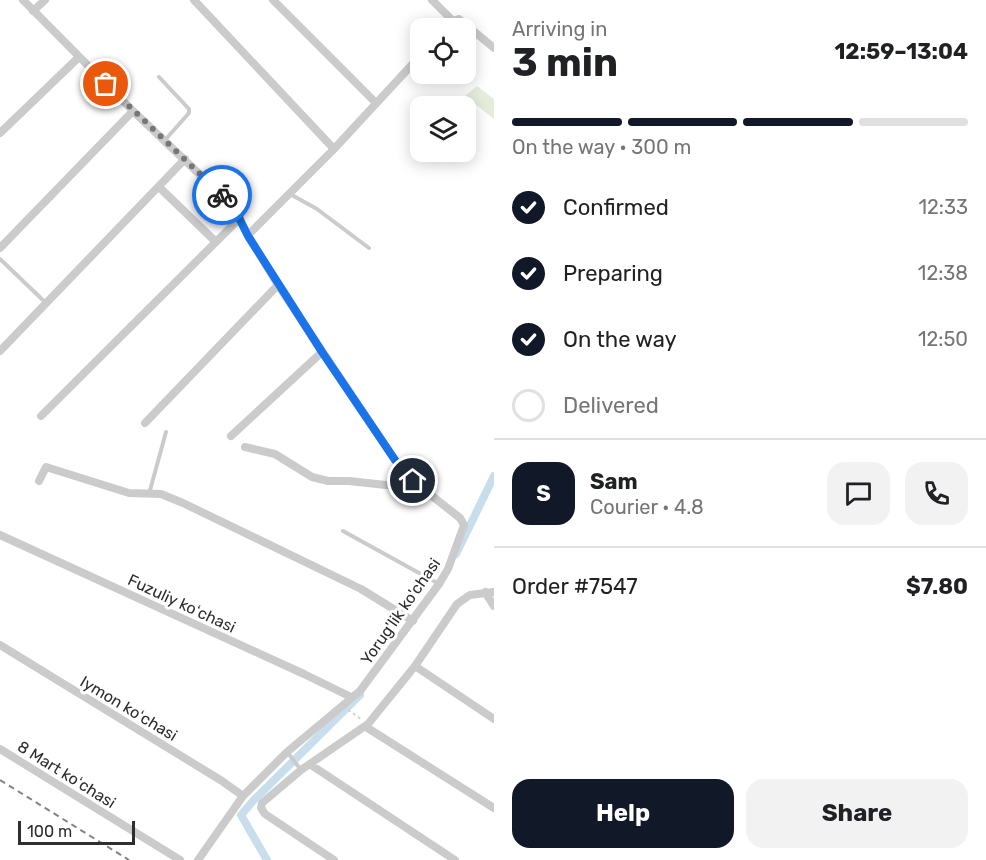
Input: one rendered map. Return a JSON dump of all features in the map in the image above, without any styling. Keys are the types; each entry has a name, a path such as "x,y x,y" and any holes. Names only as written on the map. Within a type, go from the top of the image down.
{"street":[{"name":"Yorug'lik ko'chasi","path":"23,0 133,111 233,206 248,236 278,285 395,460 413,481 460,518 464,525 448,568 439,584 360,691 287,752 243,796 198,860"},
{"path":"33,11 45,0"},
{"path":"194,0 334,149"},
{"path":"273,0 376,103"},
{"path":"432,0 450,18"},
{"path":"476,33 494,48"},
{"path":"0,133 79,57"},
{"path":"248,236 334,149 410,67"},
{"path":"0,248 133,111"},
{"path":"0,351 185,159"},
{"path":"159,187 216,242"},
{"path":"41,416 240,218"},
{"path":"145,423 278,285"},
{"path":"231,436 322,352"},
{"path":"245,447 275,454 312,477 328,481 404,487 413,481"},
{"path":"39,481 46,467 129,493 161,494 361,589 413,621"},
{"name":"Fuzuliy koʻchasi","path":"0,535 351,697"},
{"path":"333,860 262,811 262,804 301,770 367,726 415,666 457,604 470,595 490,592 494,606"},
{"name":"Iymon koʻchasi","path":"0,645 243,796"},
{"path":"415,666 494,719"},
{"path":"367,726 494,808"},
{"name":"8 Mart koʻchasi","path":"0,749 180,860"},
{"path":"311,765 455,860"}],"lane":[{"path":"159,77 189,109 189,113 165,140"},
{"path":"289,194 317,209 369,248"},
{"path":"0,259 47,304"},
{"path":"149,494 166,432"},
{"path":"343,531 439,584"},
{"path":"287,752 301,770"}],"path":[{"path":"342,706 367,726"}],"green space":[{"path":"477,86 494,99 494,119 476,105 476,96 465,96"}],"waterway":[{"path":"456,554 494,476"},
{"path":"267,860 241,815 360,695"}],"railway":[{"path":"0,780 129,860"}],"way so far":[{"path":"106,84 222,195"}],"route":[{"path":"222,195 233,206 248,236 322,352 395,460 413,481"}]}
